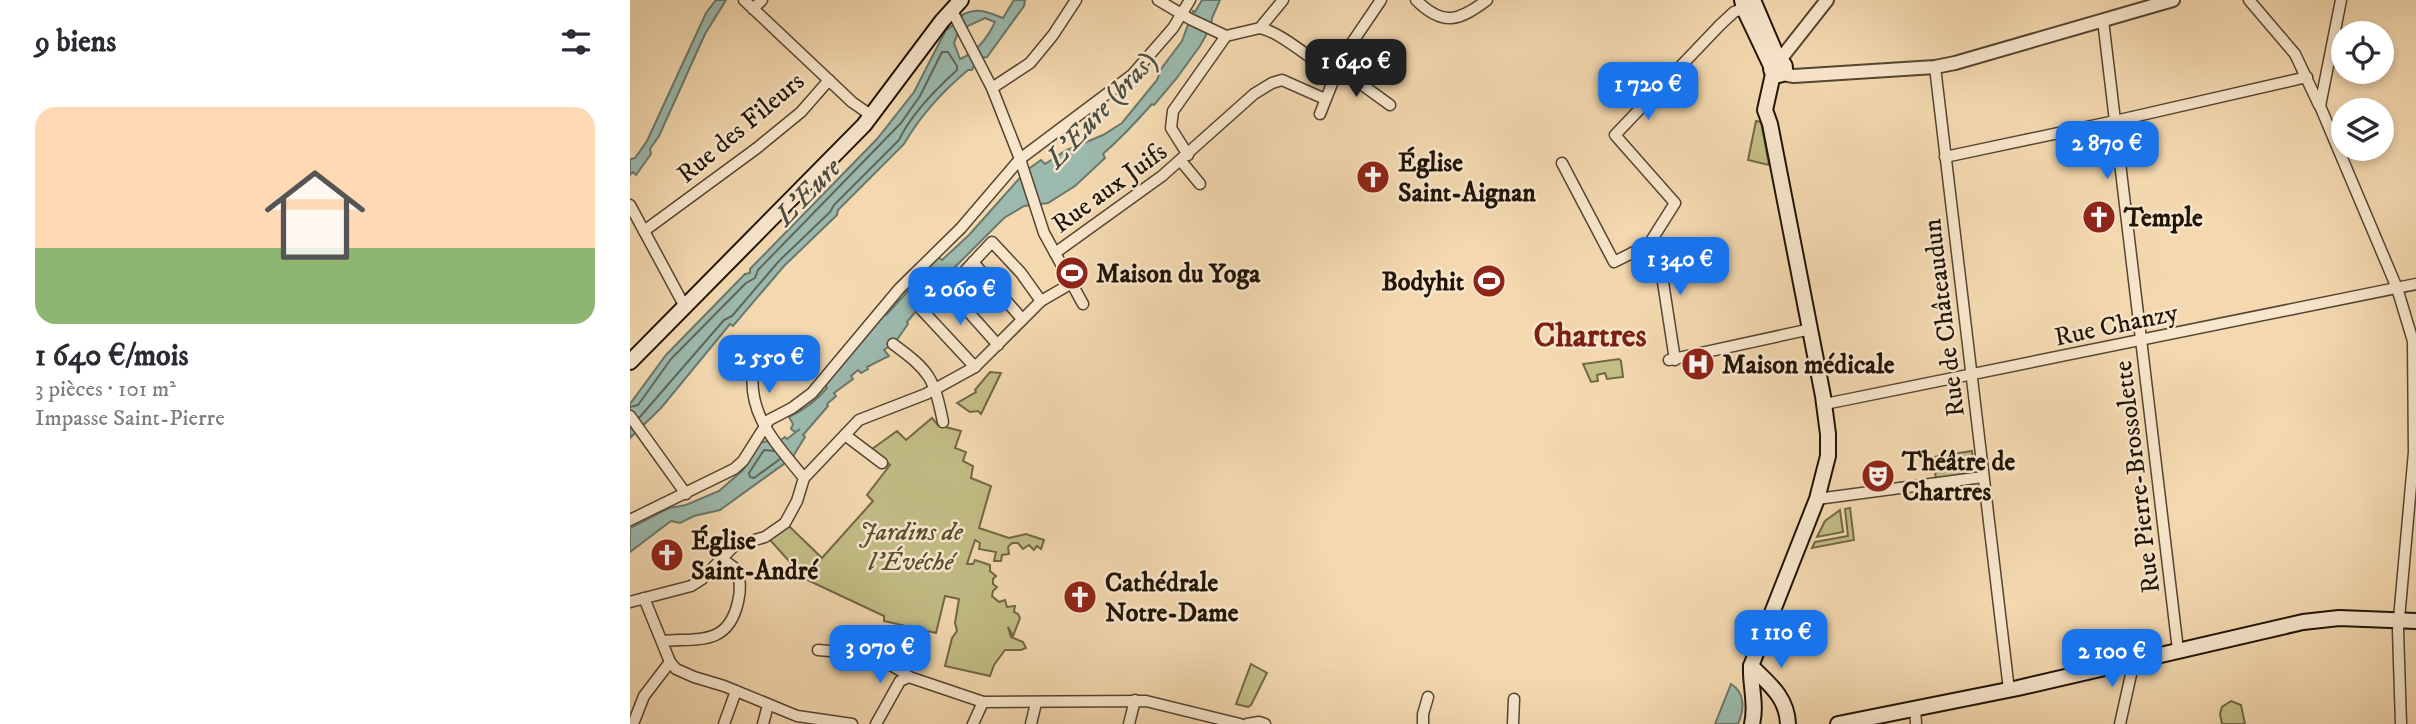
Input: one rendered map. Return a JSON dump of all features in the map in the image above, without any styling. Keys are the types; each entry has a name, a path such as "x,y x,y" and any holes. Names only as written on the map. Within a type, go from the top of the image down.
{"main road":[{"path":"1748,3 1773,43 1777,70 1765,99 1765,110 1811,330 1828,434 1828,456 1817,499 1751,666 1750,679 1755,703 1752,724"},
{"path":"1748,3 1777,70"},
{"path":"630,362 872,116 954,7"},
{"path":"1838,724 2009,690 2303,622 2339,618 2416,621"},
{"path":"1751,666 1783,699 1787,707 1788,724"},
{"path":"1755,703 1783,699"}],"street":[{"path":"744,0 829,80 872,116"},
{"path":"753,9 762,0"},
{"path":"992,88 1030,63 1076,0"},
{"path":"1158,0 1186,18 1226,36 1260,28 1275,33 1313,61 1350,76 1390,104"},
{"path":"630,520 734,469 743,461 766,430 769,420 812,393 899,289 961,228 1020,159 1132,75 1186,18 1190,0"},
{"path":"1260,28 1283,0"},
{"path":"1320,114 1336,72 1353,39 1381,0"},
{"path":"1416,0 1424,8 1449,20 1461,18 1487,0"},
{"path":"1827,0 1788,48 1777,70 1794,76 1934,67 2173,0"},
{"path":"2249,0 2295,54 2307,77 2398,288 2413,341 2414,452 2399,620 2401,724"},
{"path":"2320,106 2341,0"},
{"path":"1562,163 1614,262 1652,242 1675,203 1615,135 1734,12 1748,3"},
{"path":"954,7 992,88 1020,159 1044,233 1083,304"},
{"name":"Rue Pierre-Brossolette","path":"2103,20 2178,650"},
{"path":"1200,184 1184,158 1171,128 1173,111 1226,36"},
{"path":"1773,43 1780,49 1788,48"},
{"name":"Rue de Châteaudun","path":"1934,67 2009,690"},
{"path":"1945,157 2307,77"},
{"name":"Rue des Fileurs","path":"643,230 757,148 801,112 829,80"},
{"name":"Rue aux Juifs","path":"1055,253 1184,158 1254,94 1272,83 1282,80 1325,99"},
{"path":"630,205 685,307"},
{"path":"998,345 948,289 992,242 1021,273 1041,301"},
{"path":"1652,242 1663,282 1672,360 1811,330"},
{"path":"972,262 1022,319"},
{"path":"630,602 691,586 702,579 734,546 765,537 785,523 797,502 804,478 859,420 936,389 975,367 1041,301 1072,283"},
{"name":"Rue Chanzy","path":"1825,404 2416,285"},
{"path":"920,309 975,367"},
{"path":"893,344 928,372 936,389 943,422"},
{"path":"754,364 751,385 766,430 804,478"},
{"path":"630,416 686,494"},
{"path":"845,435 883,463"},
{"path":"1817,499 1983,477"},
{"path":"662,641 715,636 732,622 741,590 736,569 722,558"},
{"path":"644,598 670,662 676,669 797,716 852,724"},
{"path":"818,650 885,662 909,677 984,702 1135,699 1158,702 1216,722 1240,724"},
{"path":"633,724 644,696 670,662"},
{"path":"2120,724 2134,662"},
{"path":"876,724 900,681 909,677"},
{"path":"724,724 736,691"},
{"path":"1423,724 1428,697"},
{"path":"1129,724 1135,699"},
{"path":"1513,724 1514,699"},
{"path":"973,724 984,702"},
{"path":"1031,724 1035,703"},
{"path":"763,724 768,705"},
{"path":"1915,708 1916,724"},
{"path":"1247,724 1262,723"}],"green space":[{"path":"1756,121 1761,122 1769,165 1748,160"},
{"path":"1619,359 1623,377 1607,379 1605,373 1597,375 1598,381 1591,382 1583,364"},
{"path":"990,372 1001,373 981,414 978,411 970,412 957,403 976,392"},
{"name":"Jardins de l'Évéché","path":"932,418 938,425 961,431 955,448 966,452 963,461 973,466 971,478 991,486 979,528 1009,538 1026,534 1044,540 1041,549 1037,546 1034,550 1029,545 1023,549 1018,543 1012,543 1008,547 1009,554 1002,555 1001,561 994,561 996,552 979,549 980,543 975,540 967,564 973,564 975,560 990,565 990,571 996,576 993,584 997,587 992,596 999,602 1005,600 1007,607 1015,606 1014,612 1020,618 1013,636 1008,627 1011,637 1023,642 1026,648 1005,650 990,676 945,666 952,638 957,631 955,623 959,599 945,596 936,633 884,621 884,616 805,579 770,540 789,526 822,558 873,501 867,495 890,465 872,449 897,431 906,440"},
{"path":"1972,451 1974,469 1964,470 1964,474 1936,479 1933,457"},
{"path":"1850,508 1854,540 1812,548 1815,542 1848,536 1845,509"},
{"path":"1840,510 1843,532 1817,537 1825,521"},
{"path":"1251,664 1267,673 1248,707 1236,704"},
{"path":"2231,701 2241,705 2245,724 2222,724 2222,707"}],"water":[{"path":"716,0 726,0 705,34 659,136 650,149 651,154 636,175 633,172 630,175 630,159 635,158 647,141 706,13"},
{"path":"1014,0 1025,0 1024,6 987,57 982,58 978,65 974,65 972,70 968,70 941,95 904,144 784,266 733,326 730,324 661,408 630,438 630,404 666,355 745,274 750,273 750,269 877,139 914,92 946,30 962,19 962,15 973,11 983,11 1003,18","holes":["985,18 995,22 981,44 960,59 954,43 959,30"]},
{"path":"1202,0 1220,0 1211,26 1200,46 1154,105 1152,104 1103,154 1105,158 1075,186 1048,203 1024,206 1004,218 939,283 907,322 896,341 884,350 889,356 861,373 858,370 851,376 853,379 834,393 836,396 803,435 805,437 792,458 720,510 694,516 680,523 671,521 630,552 630,528 669,508 686,505 719,491 743,470 761,442 770,441 774,445 800,429 795,432 791,429 793,424 789,417 810,405 823,393 827,388 825,385 867,330 886,315 910,289 909,286 938,257 942,260 969,235 1027,170 1041,160 1045,164 1122,123 1157,80 1161,69 1182,41 1193,11 1195,12"},
{"path":"1731,684 1739,692 1742,702 1738,724 1715,724"}],"place":[{"name":"Église Saint-Aignan","path":"1373,177"},
{"name":"Temple","path":"2099,217"},
{"name":"Maison du Yoga","path":"1072,273"},
{"name":"Bodyhit","path":"1489,281"},
{"name":"Maison médicale","path":"1698,364"},
{"name":"Théâtre de Chartres","path":"1878,476"},
{"name":"Église Saint-André","path":"667,555"},
{"name":"Cathédrale Notre-Dame","path":"1080,597"}],"district":[{"name":"Chartres","path":"1590,334"}],"water label":[{"name":"L'Eure (bras)","path":"1100,109"},
{"name":"L'Eure","path":"807,191"}]}
